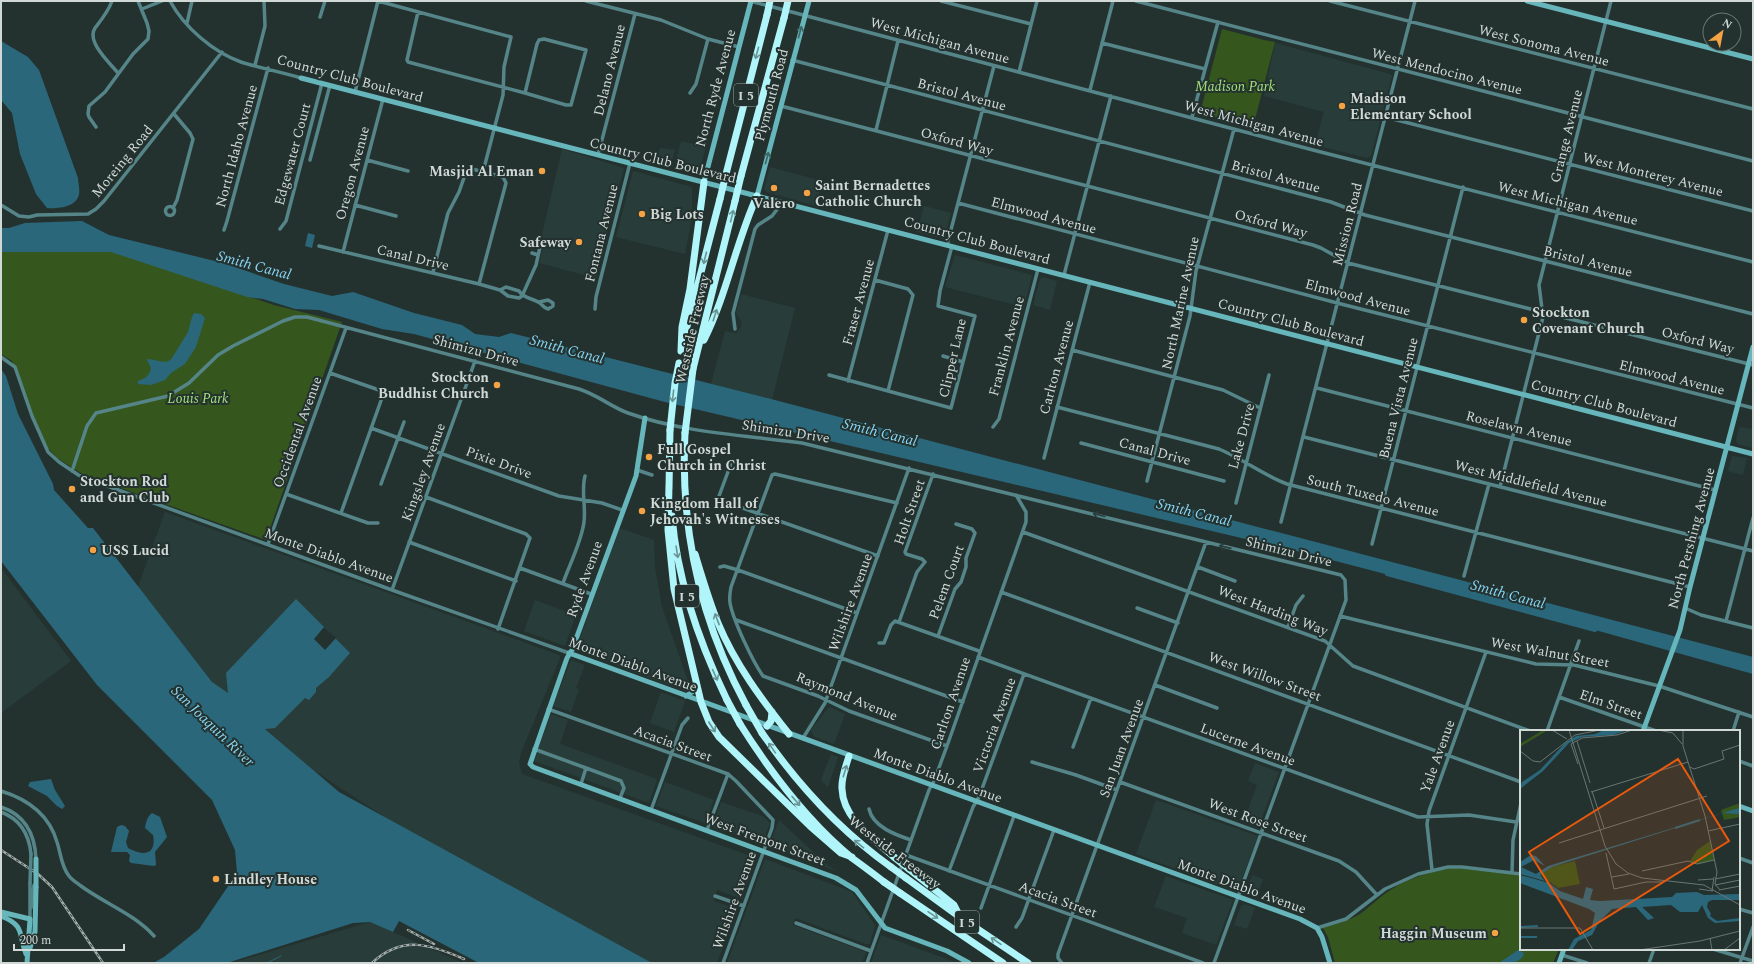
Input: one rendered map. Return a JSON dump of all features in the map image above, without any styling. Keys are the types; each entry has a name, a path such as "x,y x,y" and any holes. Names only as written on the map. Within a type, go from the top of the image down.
{"highway":[{"name":"Westside Freeway","path":"770,1 674,383 670,430 669,485 677,555 685,590 700,638 727,700 740,724 785,788 816,823 852,857 884,882 1003,963"},
{"name":"Westside Freeway","path":"788,1 741,176 693,369 685,433 684,473 688,532 694,568 711,627 730,675 762,733 786,767 817,804 854,839 891,867 1028,963"},
{"path":"681,351 682,327 690,289 704,182"},
{"path":"698,350 711,326 741,237 757,196"},
{"path":"669,485 668,530 671,568 677,603 701,702 709,722 719,737 810,826 841,853 852,857"},
{"path":"688,532 713,608 724,635 739,664 789,734"},
{"path":"767,726 771,721 772,712"},
{"path":"850,756 842,786 846,806 852,816 866,832 894,857 954,905 962,918"}],"street":[{"path":"112,1 106,15 94,29 92,37 95,45 118,73"},
{"path":"96,127 89,117 89,106 105,92 133,54 148,39 149,31 138,1"},
{"path":"142,9 162,1"},
{"name":"Country Club Boulevard","path":"170,1 187,23 202,38 222,52 241,62 1753,454"},
{"path":"187,23 192,1"},
{"path":"255,65 265,26 264,1"},
{"path":"320,17 325,1"},
{"path":"355,92 378,1 511,37 504,67 504,88 483,172"},
{"path":"586,1 660,20 708,39 739,47"},
{"name":"West Michigan Avenue","path":"750,1 1234,129 1753,262"},
{"name":"North Ryde Avenue","path":"704,182 750,1"},
{"name":"Plymouth Road","path":"757,196 792,60 809,1"},
{"path":"941,1 1031,24"},
{"path":"1019,72 1037,1"},
{"path":"1090,90 1113,1"},
{"name":"West Mendocino Avenue","path":"1136,1 1753,160"},
{"name":"West Sonoma Avenue","path":"1330,1 1753,109"},
{"name":"Mission Road","path":"1281,522 1317,388 1415,1"},
{"path":"1527,1 1753,59"},
{"name":"Grange Avenue","path":"1500,487 1543,317 1539,285 1612,1"},
{"path":"418,12 407,60 408,62 525,94 566,105 571,104 586,50 544,39 539,40 525,94"},
{"name":"Delano Avenue","path":"598,155 635,14"},
{"path":"1192,117 1218,22"},
{"path":"690,92 696,84 708,39"},
{"path":"876,130 898,41"},
{"path":"1102,43 1205,69"},
{"name":"Moreing Road","path":"1,205 19,216 25,217 37,215 83,215 92,213 104,201 222,52"},
{"name":"Bristol Avenue","path":"792,60 1331,202 1360,214 1753,314"},
{"path":"949,246 958,203 994,66"},
{"name":"North Idaho Avenue","path":"224,230 268,68"},
{"name":"Edgewater Court","path":"280,230 286,221 322,83"},
{"path":"310,160 330,85"},
{"path":"1064,275 1111,96"},
{"name":"Oregon Avenue","path":"343,252 383,99"},
{"name":"Oxford Way","path":"781,106 1317,247 1348,263 1751,364"},
{"path":"173,208 177,200 193,139 190,132 174,114"},
{"name":"West Monterey Avenue","path":"1385,117 1753,211"},
{"name":"North Marine Avenue","path":"1147,481 1192,309 1198,266 1234,129"},
{"path":"367,160 408,171"},
{"name":"Fontana Avenue","path":"595,309 596,297 630,164"},
{"path":"433,272 448,213 459,192 466,172 471,169 483,172 503,178 506,183 479,284"},
{"name":"Buena Vista Avenue","path":"1372,544 1464,187"},
{"path":"734,329 733,313 755,229 758,225 772,216 782,202"},
{"name":"Elmwood Avenue","path":"958,203 1534,354 1753,408"},
{"path":"355,205 396,216"},
{"name":"Fraser Avenue","path":"848,381 888,230"},
{"name":"Canal Drive","path":"320,246 433,272 500,290 508,296 519,298 522,296 539,302"},
{"name":"Clipper Lane","path":"888,391 951,408 975,316 938,306 949,246"},
{"path":"522,296 536,265 540,247"},
{"path":"532,253 538,255"},
{"name":"Franklin Avenue","path":"993,427 999,419 1038,269"},
{"path":"828,375 888,391 912,298 912,292 908,289 875,280"},
{"name":"Carlton Avenue","path":"1044,458 1090,282"},
{"name":"Canal Drive","path":"500,290 506,287 519,291 522,296"},
{"path":"511,296 513,290"},
{"name":"Shimizu Drive","path":"72,471 87,426 96,413 153,400 173,393 189,383 218,355 233,346 283,321 295,317 307,317 591,393 615,407 645,418 706,432 765,437 802,443 1326,571 1344,578 1346,598 1340,616"},
{"name":"Occidental Avenue","path":"268,544 346,328"},
{"name":"North Pershing Avenue","path":"1644,729 1679,636 1715,490 1738,405 1751,364 1753,347"},
{"path":"1072,350 1223,390 1260,408"},
{"path":"943,356 963,362"},
{"name":"Monte Diablo Avenue","path":"1,357 15,367 46,449 52,456 72,471 86,479 1300,919 1317,928"},
{"name":"Kingsley Avenue","path":"392,590 475,361"},
{"path":"330,372 379,390 383,394 341,513"},
{"name":"Lake Drive","path":"1236,504 1269,375"},
{"name":"Roselawn Avenue","path":"1317,388 1715,490"},
{"name":"South Tuxedo Avenue","path":"1057,406 1219,449 1246,462 1276,480 1292,485 1690,587"},
{"name":"Ryde Avenue","path":"533,767 530,762 548,709 637,470 645,418"},
{"path":"381,484 404,422"},
{"name":"Pixie Drive","path":"371,428 559,496 602,503 622,510"},
{"name":"West Middlefield Avenue","path":"1304,437 1753,551"},
{"name":"Canal Drive","path":"1081,443 1224,481"},
{"path":"732,461 719,496 720,500 878,556"},
{"name":"Wilshire Avenue","path":"803,738 821,711 826,700 909,468"},
{"path":"637,470 652,475"},
{"name":"Raymond Avenue","path":"897,503 775,474 772,476 731,587 731,607 751,653 763,676 826,700 849,711 947,746"},
{"name":"Holt Street","path":"879,643 884,643 893,622 899,622 917,572 925,562 922,559 906,554 905,552 933,474"},
{"path":"563,584 584,524 583,494 586,476"},
{"path":"1464,576 1488,484"},
{"path":"286,494 368,523 378,523"},
{"name":"Carlton Avenue","path":"867,963 963,702 1023,532 1026,522 1026,512 1016,495"},
{"path":"426,497 526,534 530,538 498,629"},
{"path":"1726,621 1753,518"},
{"name":"Pelem Court","path":"938,636 966,567 966,558 975,533 972,529 956,524"},
{"name":"West Harding Way","path":"1023,532 1326,641 1353,666 1527,730"},
{"path":"409,542 516,581"},
{"name":"San Juan Avenue","path":"1061,962 1058,954 1206,542"},
{"path":"720,567 724,566 738,570 857,613"},
{"path":"1198,567 1235,580"},
{"path":"520,568 592,594"},
{"name":"West Willow Street","path":"1001,592 1520,782"},
{"path":"1288,627 1296,605 1303,596"},
{"path":"1137,608 1178,623"},
{"path":"1685,608 1701,614 1753,628"},
{"path":"1214,963 1340,616"},
{"name":"West Walnut Street","path":"1340,616 1536,664 1570,665 1659,686 1753,717"},
{"path":"736,620 963,702"},
{"path":"899,622 980,651"},
{"path":"1547,730 1579,641"},
{"name":"Yale Avenue","path":"1432,870 1428,841 1428,818 1448,755 1486,652"},
{"name":"Lucerne Avenue","path":"978,658 1418,817 1476,816 1516,822"},
{"name":"Victoria Avenue","path":"950,872 973,806 979,797 1024,674"},
{"path":"686,696 692,692 697,684"},
{"path":"1155,685 1217,708"},
{"name":"Elm Street","path":"1559,697 1644,729"},
{"path":"1073,747 1091,698"},
{"name":"Acacia Street","path":"548,709 728,774 774,822"},
{"path":"1733,730 1739,712"},
{"path":"651,810 682,725 688,718"},
{"path":"534,749 621,780 624,788 620,798"},
{"path":"1740,761 1753,766"},
{"path":"1032,762 1070,773 1117,790"},
{"name":"West Fremont Street","path":"533,767 764,851 847,883 859,893 881,925 889,931 947,951 969,963"},
{"path":"581,784 586,768"},
{"path":"707,830 728,774"},
{"name":"West Rose Street","path":"1120,782 1262,833 1345,865 1356,872 1377,894"},
{"path":"1,791 34,806 46,818 54,834 61,862 69,877 86,890 147,927 154,936"},
{"path":"1740,806 1753,811"},
{"path":"1,807 14,813 27,826 34,841 36,858 27,963"},
{"path":"1512,873 1516,822 1520,807"},
{"path":"870,809 874,819 888,831 911,840"},
{"path":"1,812 12,817 22,826 29,841 35,932 27,957"},
{"path":"981,908 1014,816"},
{"name":"Wilshire Avenue","path":"723,963 774,822"},
{"path":"1016,927 1022,918 1054,830"},
{"name":"Acacia Street","path":"906,856 1203,963"},
{"path":"1740,858 1753,863"},
{"path":"1330,963 1322,936 1317,928 1346,919 1377,894 1406,878 1432,870 1462,867 1520,874"},
{"path":"715,896 744,906"},
{"path":"1740,908 1753,913"},
{"path":"1,912 30,919"},
{"path":"1,916 12,920 18,927 22,934 27,957"},
{"path":"796,923 871,951"},
{"path":"1740,963 1753,927"},
{"path":"1559,963 1564,950"},
{"path":"1649,963 1654,950"},
{"path":"1716,950 1753,961"},
{"path":"1562,955 1587,963"}],"shaded area":[{"name":"Madison Elementary School","path":"1275,43 1390,74 1392,76 1371,156 1367,158 1315,145 1324,112 1264,96"},
{"path":"681,141 706,147 699,172 695,174 674,168"},
{"path":"660,148 675,150 670,167 656,164"},
{"path":"562,149 624,168 596,278 539,263 544,244 540,243"},
{"path":"770,167 822,181 816,206 767,192 764,189"},
{"path":"633,171 692,187 692,217 685,254 616,237"},
{"path":"924,206 951,213 944,239 917,232"},
{"path":"955,255 1032,275 1024,307 945,287"},
{"path":"1044,277 1057,281 1050,310 1033,305 1040,279"},
{"path":"741,294 795,308 772,400 711,384 725,331 736,333 741,327 742,322 736,313"},
{"path":"1739,427 1753,429 1753,448 1738,444 1736,441"},
{"path":"1732,456 1747,458 1743,475 1728,471"},
{"path":"165,512 559,655 560,658 521,753 519,763 522,774 756,858 742,899 717,890 714,901 737,909 717,963 639,963 448,858 313,770 212,682 138,587"},
{"path":"619,528 654,540 655,567 662,607 690,687 685,691 617,666 617,664 580,650 577,647"},
{"path":"1,568 71,661 1,713"},
{"path":"535,600 576,615 565,646 524,631"},
{"path":"571,660 585,665 576,688 579,689 571,712 553,706"},
{"path":"661,692 685,701 674,732 650,723"},
{"path":"829,707 845,714 834,744 813,736 811,730"},
{"path":"551,714 568,720 560,744 657,779 649,803 534,761"},
{"path":"1270,749 1286,754 1283,762 1267,756"},
{"path":"831,754 838,757 828,787 821,780"},
{"path":"1255,763 1279,772 1259,826 1244,821 1257,785 1248,781"},
{"path":"665,782 714,800 705,823 656,806"},
{"path":"1156,800 1258,836 1237,892 1136,854"},
{"path":"721,802 762,816 770,823 762,844 712,827"},
{"path":"779,820 824,862 836,871 769,846"},
{"path":"765,859 852,892 875,925 870,944 866,944 795,918 793,925 866,952 862,963 727,963"},
{"path":"1252,875 1263,879 1256,898 1249,895 1247,891"},
{"path":"1166,876 1233,900 1216,945 1182,933 1187,918 1154,907"},
{"path":"1245,904 1255,908 1247,929 1234,925 1241,906"},
{"path":"370,922 463,963 232,963"},
{"path":"881,935 955,962 955,963 871,963"}],"green space":[{"name":"Madison Park","path":"1222,29 1275,42 1253,127 1200,113"},
{"name":"Louis Park","path":"1,249 109,250 274,305 342,322 266,540 84,475 57,458 44,444 12,361 1,354"},
{"path":"1453,868 1520,874 1520,950 1559,950 1553,963 1335,963 1328,937 1323,928 1360,914 1399,885 1429,873"}],"water":[{"path":"1,41 28,57 39,70 78,178 78,198 71,204 56,208 47,208 36,194 20,154 12,113 1,100"},
{"path":"82,221 109,235 223,263 284,284 332,296 353,292 414,313 462,325 475,334 499,337 511,333 771,399 1753,657 1753,674 1527,611 1301,552 665,402 414,334 382,329 319,310 295,309 263,299 247,297 111,252 1,252 1,228 9,228 25,223"},
{"path":"308,233 315,235 312,248 305,246"},
{"path":"194,313 201,314 205,318 196,347 185,364 171,373 165,380 151,385 138,384 138,381 147,376 150,371 151,368 147,360 148,359 167,362 172,358 188,332"},
{"name":"San Joaquin River","path":"1,369 6,376 18,414 53,484 54,490 88,528 93,528 212,682 228,693 226,673 296,599 350,653 329,677 316,688 316,692 309,700 305,698 275,728 265,729 339,792 652,963 479,963 399,921 393,932 370,922 353,923 227,963 153,963 164,957 199,929 237,873 235,850 212,800 97,685 1,561"},
{"path":"51,779 55,790 65,806 62,809 47,796 28,786 30,782"},
{"path":"152,813 160,817 167,837 155,852 156,865 131,863 129,861 130,855 127,852 111,852 117,827 121,825 125,826 129,831 126,842 128,848 133,851 143,853 151,850 154,842 153,835 145,828 146,822"},
{"path":"1518,950 1524,953 1521,959 1514,962 1499,963"}],"pier":[{"path":"324,627 336,638 325,650 314,639"}],"waterway":[{"name":"Smith Canal","path":"1387,574 1595,630"},
{"path":"267,963 281,956"}],"railway":[{"path":"1,850 38,874 52,887 103,963"},
{"path":"408,930 434,944"},
{"path":"372,963 383,954 394,948 405,945 428,946 440,949 464,959"}],"place":[{"name":"Madison Elementary School","path":"1342,106"},
{"name":"Masjid Al Eman","path":"542,171"},
{"name":"Valero","path":"774,188"},
{"name":"Saint Bernadettes Catholic Church","path":"807,193"},
{"name":"Big Lots","path":"642,214"},
{"name":"Safeway","path":"579,242"},
{"name":"Stockton Covenant Church","path":"1524,320"},
{"name":"Stockton Buddhist Church","path":"497,385"},
{"name":"Full Gospel Church in Christ","path":"649,457"},
{"name":"Stockton Rod and Gun Club","path":"72,489"},
{"name":"Kingdom Hall of Jehovah's Witnesses","path":"642,511"},
{"name":"USS Lucid","path":"93,550"},
{"name":"Lindley House","path":"216,879"},
{"name":"Haggin Museum","path":"1495,933"}]}
